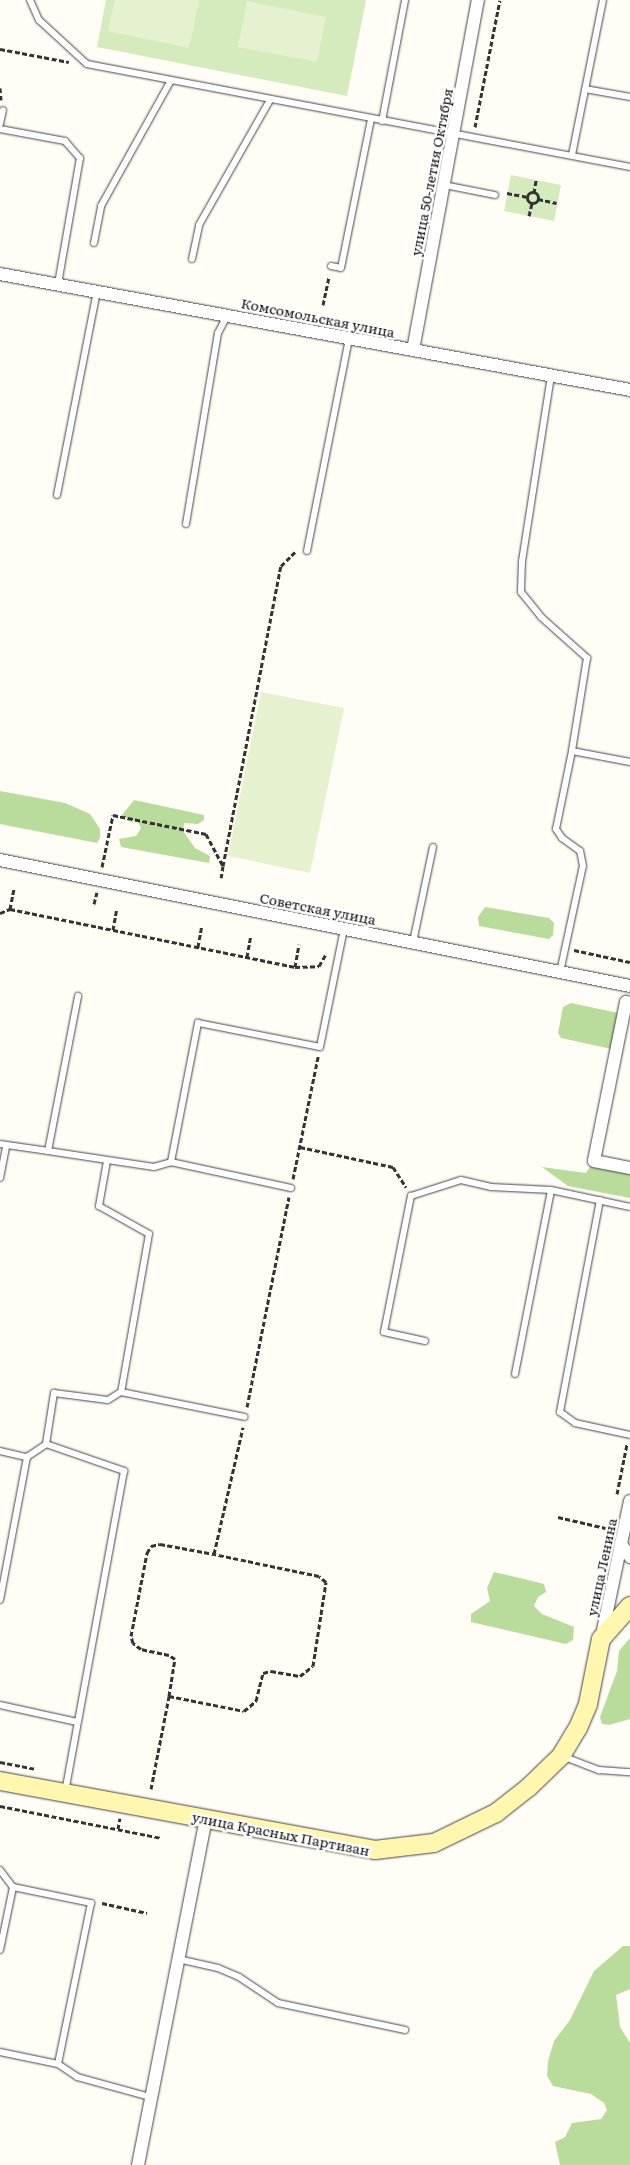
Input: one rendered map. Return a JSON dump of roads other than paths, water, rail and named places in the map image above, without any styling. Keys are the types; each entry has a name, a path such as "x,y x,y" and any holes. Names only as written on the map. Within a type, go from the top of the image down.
{"street":[{"name":"улица 50-летия Октября","path":"413,350 478,0"},
{"name":"Комсомольская улица","path":"0,274 630,389"},
{"name":"Советская улица","path":"0,860 630,986"},
{"path":"630,1003 626,1002 594,1161 630,1168"},
{"name":"улица Ленина","path":"602,1639 630,1501"},
{"path":"621,1544 630,1557"},
{"path":"602,1639 630,1606"},
{"name":"улица Красных Партизан","path":"0,1781 65,1791 346,1846 375,1850 408,1849 458,1834 496,1813 529,1788 561,1756 578,1728 588,1704 602,1639"},
{"path":"138,2165 206,1819"}],"lane":[{"path":"30,0 38,20 87,64 630,167"},
{"path":"382,121 405,0"},
{"path":"572,155 603,0"},
{"path":"94,243 101,206 171,80"},
{"path":"586,89 630,98"},
{"path":"192,259 199,225 270,100"},
{"path":"0,124 2,110"},
{"path":"331,266 341,268 371,119"},
{"path":"0,129 65,141 80,158 58,284"},
{"path":"444,185 495,195"},
{"path":"57,495 97,292"},
{"path":"186,524 218,333 227,316"},
{"path":"308,551 349,338"},
{"path":"551,376 522,561 521,592 534,611 587,658 572,751 556,829 562,838 580,851 584,866 560,972"},
{"path":"572,751 630,762"},
{"path":"413,942 433,847"},
{"path":"171,1162 198,1023 320,1047 344,929"},
{"path":"48,1151 78,996"},
{"path":"0,1178 3,1145 154,1167 171,1162 291,1188"},
{"path":"107,1161 99,1206 149,1234 121,1392"},
{"path":"426,1341 384,1332 411,1196 461,1180 491,1186 551,1190 630,1207"},
{"path":"515,1374 551,1190"},
{"path":"600,1200 560,1412 575,1423 629,1435"},
{"path":"0,1600 27,1457 46,1444 54,1393 108,1400 121,1392 245,1417"},
{"path":"46,1444 124,1471 65,1791"},
{"path":"0,1451 27,1457"},
{"path":"0,1705 77,1722"},
{"path":"561,1756 599,1770 630,1772"},
{"path":"0,1870 13,1887 91,1903 58,2064"},
{"path":"0,1950 13,1887"},
{"path":"178,1959 218,1968 239,1977 278,2003 405,2030"},
{"path":"0,2052 58,2064 77,2077 150,2097"}]}
